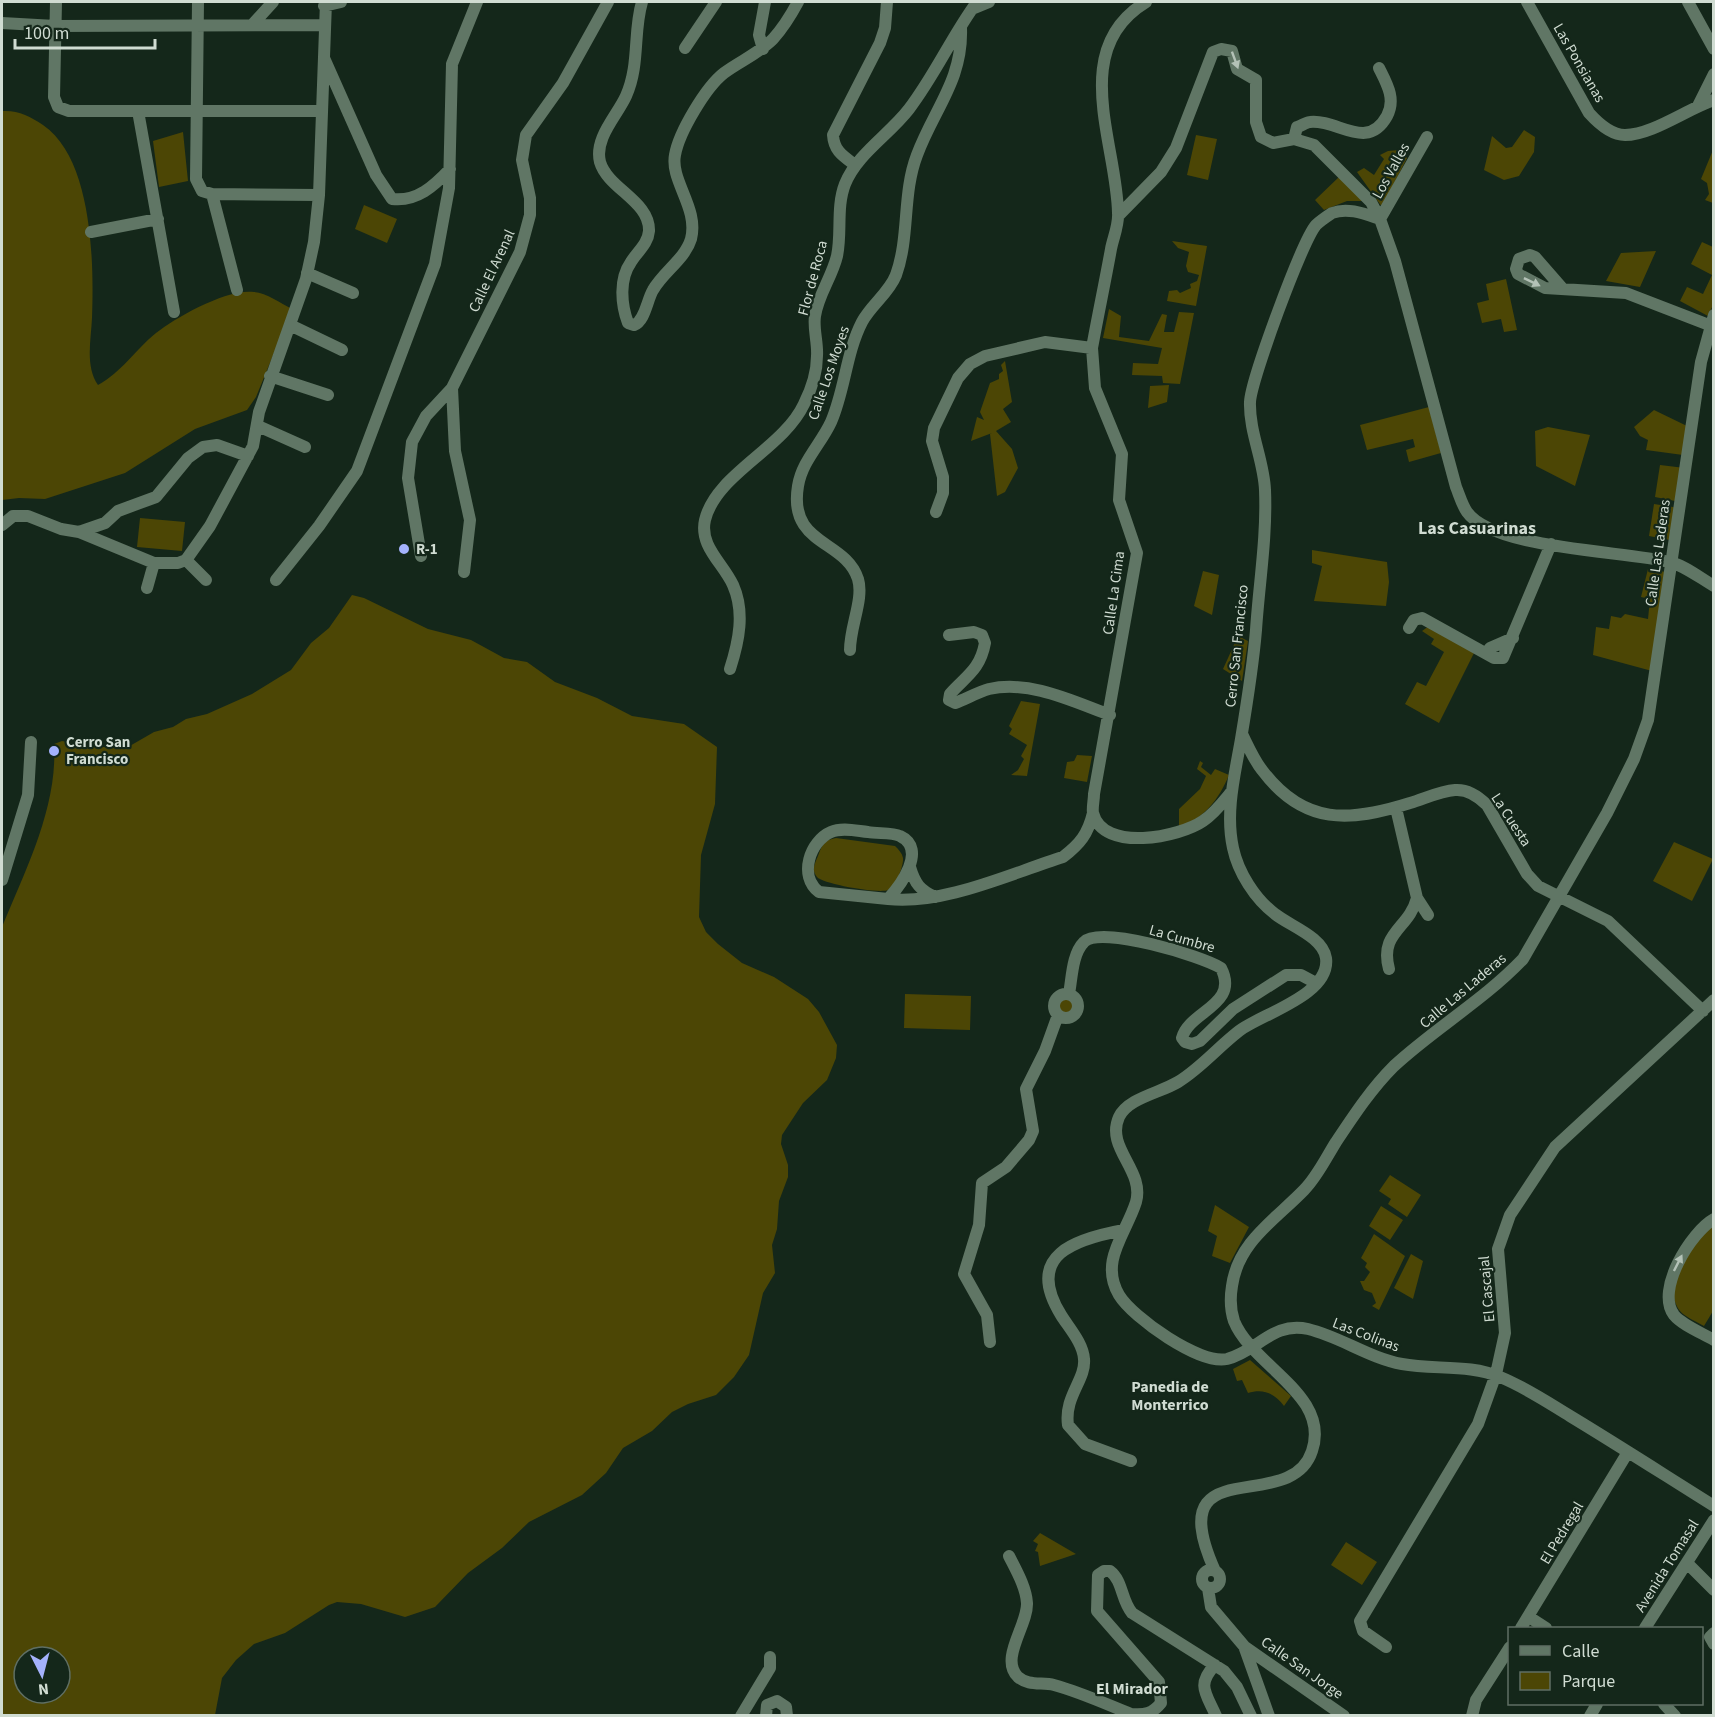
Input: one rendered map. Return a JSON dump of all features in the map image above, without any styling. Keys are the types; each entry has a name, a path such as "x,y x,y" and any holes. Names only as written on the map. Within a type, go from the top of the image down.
{"street":[{"path":"56,2 54,97 58,107 69,111 321,111"},
{"path":"198,2 196,179 202,191 212,194 319,195"},
{"path":"252,26 273,2"},
{"path":"2,525 9,518 18,514 79,532 154,563 178,564 186,560 210,526 253,446 259,412 270,376 308,273 319,195 325,4 341,2"},
{"path":"276,580 357,471 435,264 450,169 452,64 477,2"},
{"name":"Calle El Arenal","path":"421,556 408,478 408,457 417,428 452,388 520,252 527,231 530,198 522,160 526,135 563,83 608,2"},
{"path":"642,2 631,84 602,139 599,155 604,171 641,210 648,223 648,237 630,262 623,281 626,316 631,324 640,322 652,292 691,239 690,207 674,163 677,148 687,126 715,81 763,49 781,30 798,2"},
{"path":"685,48 716,2"},
{"path":"763,49 759,35 765,2"},
{"path":"855,165 839,153 834,145 833,135 880,43 885,28 887,2"},
{"name":"Calle Los Moyes","path":"850,650 852,621 859,603 858,578 841,556 806,528 798,509 798,487 802,468 831,422 856,334 863,320 896,277 900,262 910,174 917,153 955,76 962,50 961,27 974,5 989,2"},
{"path":"1129,8 1146,2"},
{"name":"Las Ponsianas","path":"1527,2 1589,113 1601,126 1623,136 1646,131 1713,100"},
{"path":"1688,2 1713,50"},
{"name":"Calle La Cima","path":"888,899 935,897 1062,857 1077,847 1088,833 1137,553 1119,500 1122,454 1095,388 1092,348 1119,215 1102,108 1101,83 1105,59 1129,8"},
{"path":"2,23 55,26 323,26"},
{"name":"Flor de Roca","path":"730,669 739,638 739,609 733,585 705,539 705,521 713,502 721,491 791,424 803,407 812,387 817,358 814,317 837,256 841,198 855,165 908,110 961,27"},
{"path":"1119,215 1161,172 1176,148 1212,52 1221,49 1232,51 1237,69 1256,80 1256,122 1261,137 1273,143 1294,139 1314,145 1338,166 1371,202 1380,219 1395,261 1456,487 1467,512 1482,525 1505,534 1551,544 1672,562 1713,586"},
{"path":"322,54 376,176 392,199 400,200 422,194 435,186 450,169"},
{"path":"1294,139 1298,127 1311,122 1364,134 1382,126 1391,109 1391,92 1379,68"},
{"path":"1698,106 1713,74"},
{"path":"138,111 174,312"},
{"name":"Los Valles","path":"1380,219 1427,137"},
{"path":"212,194 237,290"},
{"name":"Cerro San Francisco","path":"1316,983 1327,963 1326,954 1320,945 1266,906 1237,862 1230,828 1232,790 1254,649 1265,517 1262,459 1250,405 1253,384 1300,258 1315,225 1329,214 1343,210 1380,219"},
{"path":"91,232 158,219"},
{"path":"308,273 353,293"},
{"path":"1562,288 1626,293 1711,320"},
{"name":"Calle Las Laderas","path":"1244,1646 1211,1607 1209,1588 1202,1582 1210,1571 1201,1514 1211,1498 1220,1493 1281,1480 1296,1472 1306,1463 1312,1450 1313,1422 1307,1406 1299,1395 1250,1348 1234,1322 1230,1303 1234,1275 1243,1251 1262,1228 1305,1189 1355,1113 1396,1065 1504,979 1523,959 1607,813 1634,759 1648,720 1701,362 1711,320"},
{"path":"290,325 342,350"},
{"path":"936,513 943,493 943,477 932,441 934,428 958,378 969,364 986,356 1046,342 1092,348"},
{"path":"270,376 328,395"},
{"path":"452,388 454,444 470,520 464,572"},
{"path":"258,426 305,447"},
{"path":"79,532 105,523 118,511 156,497 188,458 203,447 217,445 248,456"},
{"path":"1409,628 1414,620 1422,618 1494,658 1503,657 1551,544"},
{"path":"186,560 206,580"},
{"path":"147,588 154,563"},
{"path":"949,635 974,632 982,635 985,643 975,669 967,680 950,694 949,700 955,703 988,690 1020,686 1110,715"},
{"name":"La Cuesta","path":"1242,734 1260,768 1286,796 1321,814 1342,817 1364,816 1456,790 1479,797 1487,805 1527,874 1538,886 1608,921 1703,1011"},
{"path":"2,880 28,795 31,742"},
{"path":"1235,775 1247,768 1260,768"},
{"path":"1093,813 1099,823 1115,834 1139,838 1160,837 1202,822 1217,810 1232,790"},
{"path":"1396,807 1417,898 1428,915"},
{"path":"845,830 900,836 908,844 912,855 910,867 888,899 819,892 811,886 807,877 808,861 824,837 832,831 845,830"},
{"path":"910,867 915,883 922,891 935,897"},
{"path":"1389,969 1386,951 1388,942 1414,906 1417,898"},
{"name":"La Cumbre","path":"1069,994 1080,947 1086,940 1101,935 1156,945 1221,968 1226,976 1221,996 1216,1004 1184,1030 1182,1038 1185,1042 1192,1044 1200,1041 1233,1009 1286,975 1301,975 1316,983"},
{"path":"1131,1461 1085,1444 1068,1425 1069,1401 1084,1360 1082,1348 1053,1301 1048,1285 1053,1260 1064,1249 1089,1237 1124,1230 1138,1191 1134,1173 1117,1141 1116,1126 1121,1112 1130,1104 1176,1084 1201,1066 1243,1027 1283,1008 1316,983"},
{"path":"1069,994 1077,1002 1076,1013 1069,1018 1058,1015 1054,1009 1055,1001 1061,995 1069,994"},
{"name":"El Cascajal","path":"1386,1647 1363,1631 1360,1621 1478,1424 1496,1374 1505,1333 1498,1249 1510,1215 1555,1147 1713,1000"},
{"path":"990,1341 987,1315 964,1274 979,1225 980,1190 988,1177 1006,1167 1029,1140 1033,1131 1026,1089 1045,1052 1058,1015"},
{"path":"1713,1219 1680,1258 1668,1287 1667,1302 1675,1316 1713,1340"},
{"name":"Las Colinas","path":"1124,1230 1111,1263 1112,1278 1125,1303 1158,1331 1201,1356 1216,1360 1233,1358 1277,1330 1293,1327 1311,1329 1380,1359 1404,1365 1496,1374 1708,1499 1713,1506"},
{"name":"El Pedregal","path":"1522,1627 1628,1452"},
{"name":"Avenida Tomasal","path":"1646,1627 1713,1520"},
{"path":"1700,1543 1713,1539"},
{"path":"1009,1556 1027,1601 1023,1628 1012,1656 1012,1667 1018,1676 1028,1682 1053,1684 1131,1714 1144,1715 1153,1712 1161,1703 1159,1682 1097,1611 1096,1582 1104,1571 1110,1571 1115,1574 1124,1602 1132,1613 1224,1671 1238,1687 1251,1716"},
{"path":"1687,1563 1713,1590"},
{"path":"1528,1617 1543,1627"},
{"path":"1713,1633 1710,1638 1713,1644"},
{"path":"1244,1646 1269,1716"},
{"name":"Calle San Jorge","path":"1244,1646 1344,1716"},
{"path":"1472,1716 1476,1700 1508,1649"},
{"path":"741,1716 770,1668 770,1657"},
{"path":"1215,1665 1205,1676 1203,1685 1216,1716"},
{"path":"766,1716 767,1705 777,1701 786,1707 787,1716"}],"green space":[{"path":"2,111 29,116 60,141 72,162 81,187 91,242 93,296 90,361 91,370 98,385 114,374 165,326 217,299 231,294 254,292 269,296 292,309 256,397 247,410 195,429 125,473 45,499 2,500"},
{"path":"1524,130 1535,137 1534,152 1519,176 1504,180 1484,170 1492,136 1506,148 1512,147"},
{"path":"183,132 188,181 159,187 153,141"},
{"path":"1196,135 1217,139 1208,180 1187,175"},
{"path":"1399,150 1407,158 1382,207 1357,172 1364,168 1374,175 1384,159 1380,155 1388,151"},
{"path":"1713,150 1713,203 1705,200 1709,194 1707,183 1701,179"},
{"path":"1340,176 1364,201 1347,201 1324,210 1315,200"},
{"path":"364,205 397,219 387,243 355,229"},
{"path":"1172,241 1207,246 1196,306 1167,301 1169,291 1177,290 1180,293 1191,288 1190,284 1197,281 1199,275 1188,272 1186,266 1189,252 1178,248"},
{"path":"1702,242 1713,247 1713,305 1708,316 1680,301 1687,287 1703,294 1712,275 1691,264"},
{"path":"1656,251 1640,287 1606,281 1621,253"},
{"path":"1506,279 1517,330 1504,332 1501,319 1482,323 1477,303 1489,300 1486,284"},
{"path":"1109,309 1121,316 1119,337 1149,341 1162,314 1167,315 1164,332 1174,332 1179,312 1194,313 1180,384 1163,383 1162,376 1132,375 1133,363 1158,364 1162,348 1103,338"},
{"path":"1005,361 1012,402 1003,409 1011,422 996,431 1012,449 1018,468 1005,492 997,496 990,434 992,433 971,441 977,417 984,420 980,412 990,383 999,379 999,374 1003,371 1001,365"},
{"path":"1169,385 1167,402 1148,408 1150,386"},
{"path":"1429,407 1441,453 1409,462 1406,450 1415,447 1413,439 1367,450 1360,425"},
{"path":"1654,410 1687,426 1683,455 1646,450 1648,440 1640,436 1634,427"},
{"path":"1548,427 1590,435 1575,486 1536,466 1535,431"},
{"path":"1660,465 1685,468 1680,502 1655,497"},
{"path":"1654,504 1679,508 1675,541 1649,536"},
{"path":"140,518 185,522 182,551 137,547"},
{"path":"1312,550 1387,562 1389,582 1386,606 1314,601 1322,566 1312,563"},
{"path":"1648,569 1666,572 1652,671 1593,655 1596,627 1609,629 1611,616 1621,618 1625,614 1648,619 1650,599 1641,597"},
{"path":"1203,571 1219,575 1212,615 1194,606"},
{"path":"352,595 364,598 428,629 471,640 504,658 527,662 555,682 597,698 632,716 684,724 717,747 715,804 701,855 699,917 706,932 742,963 774,977 808,999 819,1012 837,1045 836,1058 827,1080 803,1103 782,1135 781,1144 788,1165 788,1177 779,1201 777,1229 772,1245 775,1273 763,1293 749,1355 734,1377 716,1395 672,1412 652,1431 623,1448 606,1473 582,1495 529,1522 502,1548 468,1573 435,1607 405,1617 361,1604 337,1602 329,1605 285,1633 254,1644 236,1660 222,1678 215,1715 2,1715 2,927 30,861 45,815 54,768 54,744 62,741 94,747 128,747 154,732 173,727 186,719 207,714 252,694 291,670 311,643 329,628"},
{"path":"1429,626 1475,651 1439,723 1405,704 1417,682 1426,686 1444,652 1431,644 1434,639 1422,631"},
{"path":"1238,636 1248,641 1242,681 1223,669"},
{"path":"1021,701 1040,704 1027,776 1011,775 1018,770 1024,759 1021,756 1027,745 1009,734 1012,729 1009,726"},
{"path":"1077,755 1092,756 1087,782 1064,778 1067,762 1074,761"},
{"path":"1200,761 1203,763 1201,767 1211,775 1215,769 1229,775 1210,807 1196,819 1179,827 1179,809 1200,789 1206,776 1197,769"},
{"path":"836,838 895,846 902,855 903,861 894,885 888,890 874,891 840,885 817,877 814,866 821,849 826,842"},
{"path":"1674,842 1713,859 1692,901 1653,881"},
{"path":"905,994 971,996 970,1030 904,1028"},
{"path":"1066,994 1071,995 1077,1001 1077,1011 1071,1017 1066,1018 1061,1017 1055,1011 1054,1006 1055,1001 1061,995"},
{"path":"1390,1175 1421,1195 1407,1217 1388,1204 1391,1199 1379,1191"},
{"path":"1215,1205 1249,1227 1230,1263 1212,1256 1217,1236 1208,1231"},
{"path":"1381,1206 1403,1220 1390,1240 1369,1226"},
{"path":"1713,1224 1713,1311 1704,1326 1680,1311 1674,1300 1673,1288 1676,1276 1689,1252"},
{"path":"1374,1234 1405,1256 1379,1310 1372,1306 1376,1303 1372,1293 1364,1290 1360,1281 1364,1281 1370,1272 1365,1267 1367,1263 1361,1258"},
{"path":"1411,1254 1423,1261 1413,1299 1394,1288"},
{"path":"1250,1360 1291,1396 1284,1406 1269,1393 1259,1391 1248,1393 1242,1380 1237,1381 1233,1369"},
{"path":"1040,1533 1076,1554 1040,1566 1038,1552 1035,1551 1038,1544 1033,1541"},
{"path":"1346,1542 1377,1562 1362,1585 1331,1565"}],"place":[{"name":"R-1","path":"404,549"},
{"name":"Cerro San Francisco","path":"54,751"}],"district":[{"name":"Las Casuarinas","path":"1477,528"},
{"name":"Panedia de Monterrico","path":"1170,1396"},
{"name":"El Mirador","path":"1132,1689"}]}
